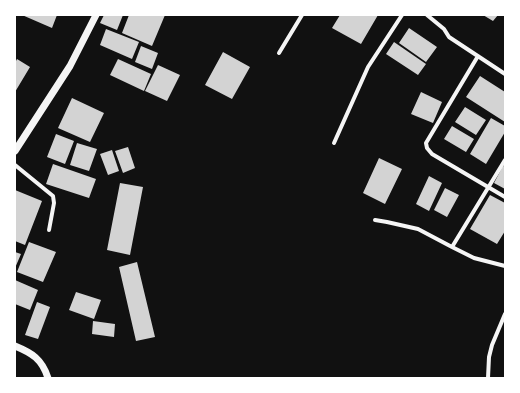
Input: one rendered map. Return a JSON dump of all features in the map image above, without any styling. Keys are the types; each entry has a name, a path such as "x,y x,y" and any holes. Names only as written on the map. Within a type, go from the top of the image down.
{"street":[{"path":"15,151 70,66 96,15"},
{"path":"279,53 302,15"},
{"path":"334,143 368,67 402,15"},
{"path":"427,15 444,29 450,37 505,74"},
{"path":"478,56 426,143 427,148 432,154 505,197"},
{"path":"452,247 505,160"},
{"path":"15,165 52,196 54,203 49,230"},
{"path":"375,220 418,229 474,258 505,266"},
{"path":"488,378 489,357 492,345 505,314"},
{"path":"15,346 31,354 41,362 48,378"}],"building":[{"path":"22,15 57,15 52,28"},
{"path":"104,15 123,15 117,30 100,23"},
{"path":"129,15 165,15 152,46 122,33"},
{"path":"340,15 378,15 361,44 332,28"},
{"path":"483,15 498,15 493,21"},
{"path":"409,28 437,47 426,62 399,43"},
{"path":"106,29 139,42 132,59 100,45"},
{"path":"394,42 426,64 418,75 386,54"},
{"path":"141,46 158,53 152,69 135,62"},
{"path":"223,52 250,67 232,99 205,85"},
{"path":"17,59 30,67 15,92 15,63"},
{"path":"118,59 151,74 144,91 110,75"},
{"path":"158,65 180,75 167,101 145,91"},
{"path":"480,76 505,92 505,122 466,97"},
{"path":"421,92 442,102 433,123 411,114"},
{"path":"72,98 104,113 90,142 58,128"},
{"path":"465,107 486,120 476,135 455,122"},
{"path":"491,118 505,126 505,132 486,164 470,154"},
{"path":"452,126 474,139 466,152 444,139"},
{"path":"56,134 74,141 65,164 47,157"},
{"path":"77,143 97,149 89,171 70,165"},
{"path":"128,147 135,168 123,173 115,151"},
{"path":"112,150 119,171 108,175 100,154"},
{"path":"379,158 402,169 385,204 363,193"},
{"path":"53,164 96,179 89,198 46,184"},
{"path":"503,166 505,167 505,189 494,183"},
{"path":"429,176 442,183 429,211 416,204"},
{"path":"120,183 143,187 130,255 107,250"},
{"path":"445,188 459,195 447,217 434,210"},
{"path":"15,190 42,201 25,245 15,241"},
{"path":"490,195 505,203 505,231 497,244 470,229"},
{"path":"29,242 56,252 43,282 17,272"},
{"path":"15,252 21,254 15,268"},
{"path":"137,262 155,337 136,341 119,267"},
{"path":"15,280 38,290 30,310 15,304"},
{"path":"76,292 101,300 94,319 69,310"},
{"path":"37,302 50,307 38,339 25,335"},
{"path":"93,321 115,324 114,337 92,334"}]}
